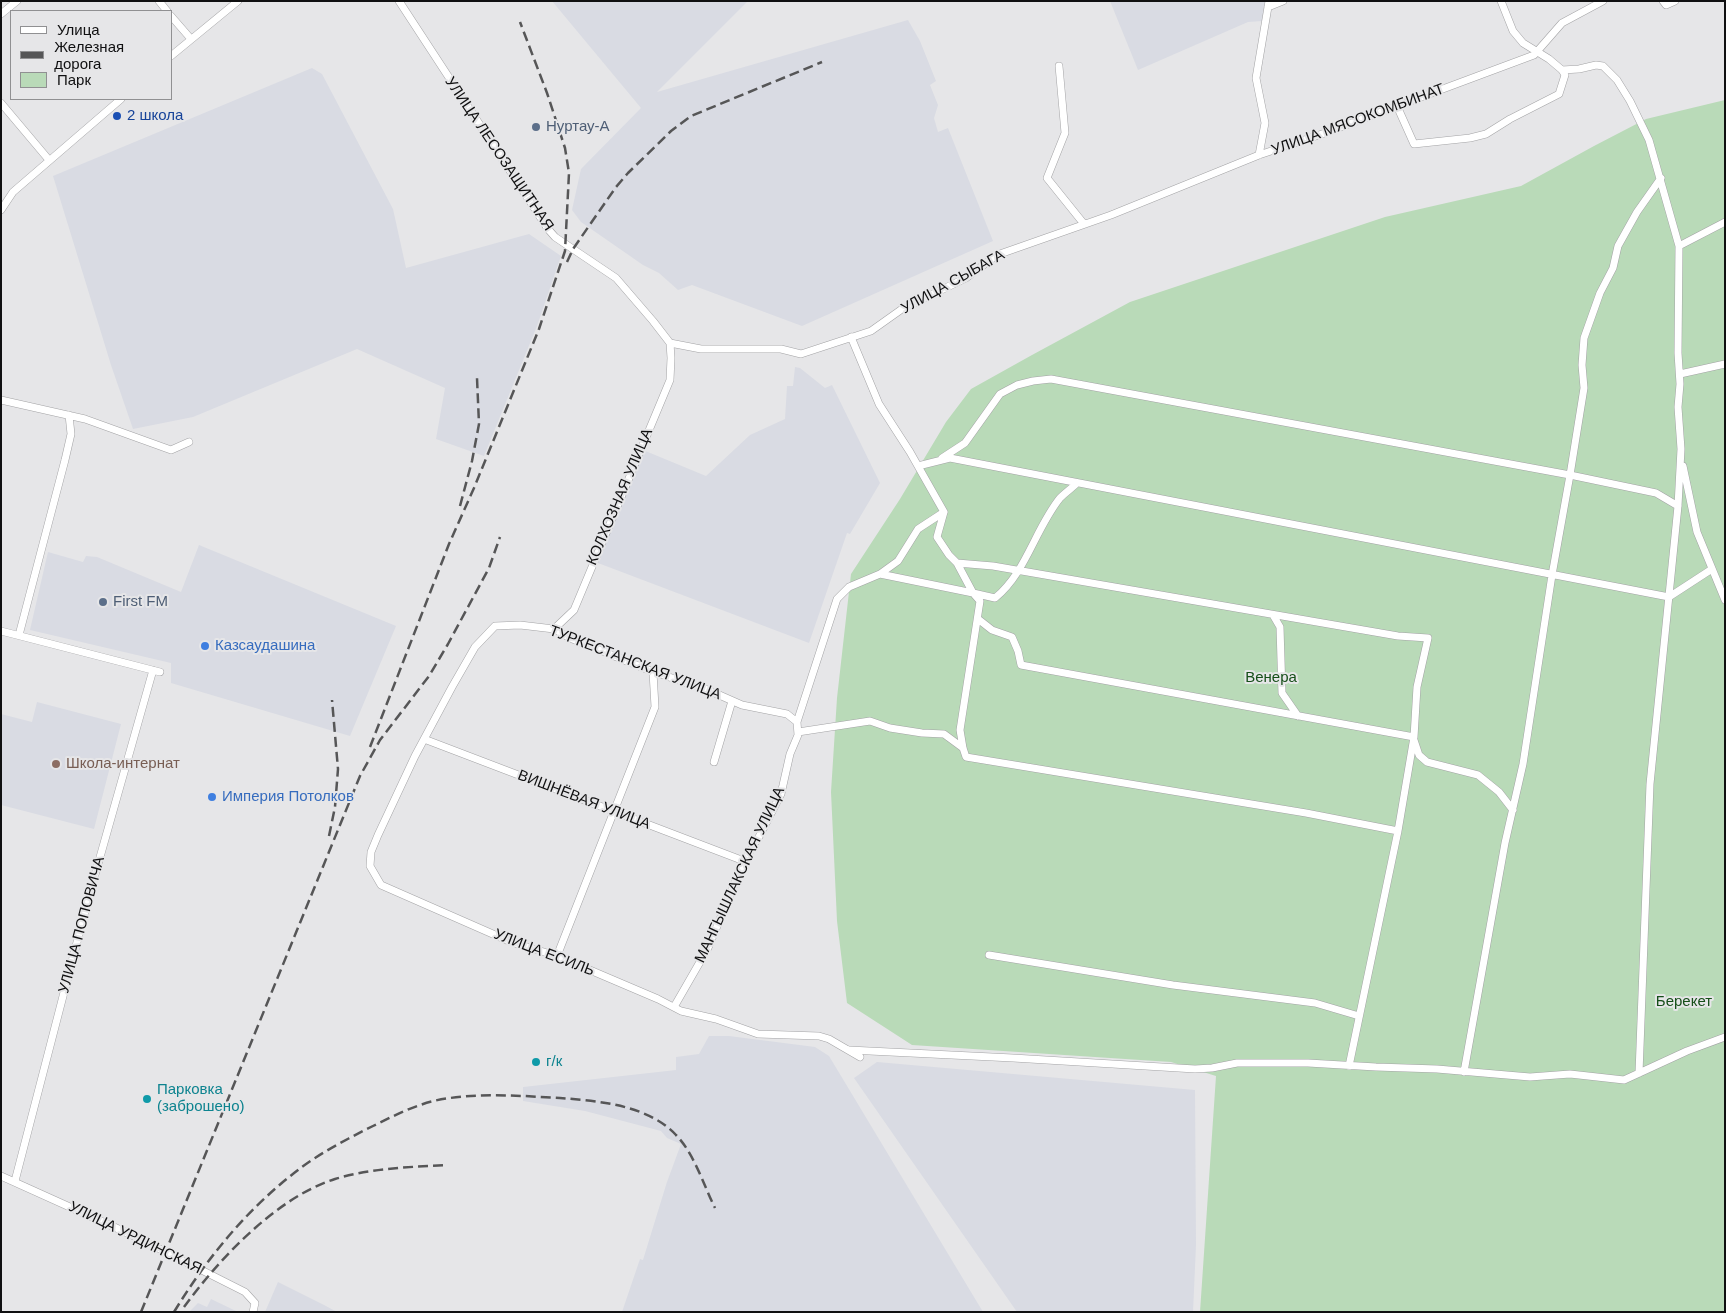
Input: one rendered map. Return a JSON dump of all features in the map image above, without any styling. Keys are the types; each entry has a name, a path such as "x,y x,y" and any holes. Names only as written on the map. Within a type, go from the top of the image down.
{"street":[{"path":"1,14 17,1"},
{"path":"172,55 238,1"},
{"name":"УЛИЦА ЛЕСОЗАЩИТНАЯ","path":"399,1 548,230 555,237 616,278 670,343"},
{"path":"1268,4 1283,1"},
{"path":"1397,106 1414,144 1470,138 1486,134 1510,119 1559,94 1565,75 1562,70 1538,51 1523,43 1513,31 1501,1"},
{"name":"УЛИЦА МЯСОКОМБИНАТ","path":"1268,4 1256,78 1265,123 1259,155 1322,134 1534,55 1562,23 1603,1"},
{"path":"1663,1 1666,5 1675,1"},
{"path":"172,17 191,39"},
{"path":"1562,70 1596,65 1603,66 1617,80 1630,101 1648,140 1661,178 1679,246 1680,374 1678,407 1680,456 1678,506 1650,784 1639,1073"},
{"path":"1059,66 1065,133 1047,178 1084,224"},
{"path":"1,210 13,192 120,100"},
{"path":"1,103 49,160"},
{"name":"УЛИЦА СЫБАГА","path":"670,343 701,349 781,349 800,354 871,331 902,309 966,278 997,256 1259,155"},
{"path":"1464,1072 1523,764 1552,575 1584,388 1582,365 1584,338 1600,293 1613,268 1618,246 1636,212 1661,178"},
{"path":"1679,246 1725,222"},
{"path":"851,337 879,404 944,512 937,537 948,555 957,563 973,593 980,601 960,730 962,748 966,757 1398,830"},
{"name":"КОЛХОЗНАЯ УЛИЦА","path":"554,629 574,610 670,380 670,343"},
{"path":"1680,374 1725,364"},
{"path":"938,461 965,443 1000,394 1017,385 1050,379 1570,475 1656,493 1678,506"},
{"path":"1,400 85,418 171,450 189,442"},
{"path":"1,631 19,635 65,460 71,434 70,415"},
{"path":"1680,456 1697,532 1725,600"},
{"path":"918,466 950,458 1669,597 1712,569"},
{"path":"880,574 994,598 1006,589 1045,522 1061,498 1077,482"},
{"path":"797,722 837,599 849,587 880,574 898,561 918,529 944,512"},
{"path":"957,563 1018,570 1398,636 1428,638 1417,687 1414,737 1398,830 1349,1066"},
{"path":"1274,615 1280,627 1282,693 1298,716"},
{"path":"978,619 992,630 1012,638 1021,665 1414,737"},
{"name":"ТУРКЕСТАНСКАЯ УЛИЦА","path":"424,740 475,648 494,626 520,625 554,629 570,638 653,672 708,690 742,705 787,714 797,722"},
{"name":"УЛИЦА ПОПОВИЧА","path":"15,1182 88,900 156,671 19,635"},
{"path":"557,956 655,707 653,672"},
{"path":"714,762 732,701"},
{"path":"798,732 870,721 898,729 944,734 962,748"},
{"name":"МАНГЫШЛАКСКАЯ УЛИЦА","path":"674,1007 708,948 744,861 781,794 790,754 798,735 797,722"},
{"path":"1414,737 1419,755 1427,762 1478,775 1499,792 1513,810"},
{"name":"ВИШНЁВАЯ УЛИЦА","path":"424,740 744,861"},
{"name":"УЛИЦА ЕСИЛЬ","path":"424,740 371,852 370,866 381,885 511,942 557,956 658,998 681,1011 716,1019 758,1034 819,1036 829,1039 860,1057"},
{"path":"989,955 1173,985 1315,1004 1359,1016"},
{"path":"847,1050 1195,1069 1237,1063 1308,1063 1530,1077 1570,1074 1624,1080 1687,1051 1725,1037"},
{"name":"УЛИЦА УРДИНСКАЯ","path":"1,1176 134,1236 246,1292 255,1303 252,1312"}],"shaded area":[{"path":"552,1 748,1 657,92 908,20 920,41 936,81 930,85 938,105 934,118 938,132 948,128 993,241 802,326 692,285 678,290 659,273 643,265 581,222 572,210 581,169 641,108"},
{"path":"1110,1 1265,1 1262,21 1248,22 1138,70"},
{"path":"312,68 322,74 393,209 406,268 529,234 561,256 537,326 484,456 436,439 445,388 357,349 193,417 133,429 111,365 53,176"},
{"path":"795,367 800,368 825,388 832,385 880,483 850,534 847,533 809,643 598,563 643,450 706,476 750,435 785,419 787,386 793,386"},
{"path":"199,545 396,626 350,736 171,683 171,663 30,630 48,552 83,562 86,556 97,557 181,592"},
{"name":"Школа-интернат","path":"37,702 121,724 94,829 1,805 1,714 32,722"},
{"path":"709,1036 729,1036 815,1047 829,1056 983,1312 622,1312 640,1259 643,1260 681,1144 667,1138 661,1131 585,1111 523,1101 523,1087 676,1070 676,1057 699,1054"},
{"path":"877,1062 1195,1090 1196,1245 1193,1312 1017,1312 854,1078"},
{"path":"278,1282 324,1305 337,1312 265,1312"},
{"path":"211,1299 238,1312 189,1312 198,1303 207,1307"}],"green space":[{"name":"Венера","path":"1725,100 1725,1312 1200,1312 1216,1076 1171,1062 912,1045 847,1003 837,921 831,792 837,698 851,574 900,499 946,422 971,389 1032,355 1130,302 1385,217 1521,186 1646,119"}],"railway":[{"path":"370,747 449,544 539,329 565,251 569,173 565,148 547,93 520,22"},
{"path":"567,262 573,249 616,187 671,131 691,116 822,62"},
{"path":"460,506 472,461 479,424 477,378"},
{"path":"141,1312 360,776 380,740 429,676 448,644 489,568 500,537"},
{"path":"329,836 335,807 338,769 332,700"},
{"path":"174,1312 200,1273 229,1235 279,1185 334,1146 382,1121 410,1109 440,1100 464,1096 491,1095 560,1098 606,1103 637,1111 665,1125 682,1142 693,1160 715,1208"},
{"path":"184,1307 214,1269 251,1232 292,1200 313,1188 335,1179 363,1172 448,1165"}],"place":[{"name":"2 школа","path":"117,116"},
{"name":"Нуртау-А","path":"536,127"},
{"name":"First FM","path":"103,602"},
{"name":"Казсаудашина","path":"205,646"},
{"name":"Школа-интернат","path":"56,764"},
{"name":"Империя Потолков","path":"212,797"},
{"name":"г/к","path":"536,1062"},
{"name":"Парковка (заброшено)","path":"147,1099"}],"park label":[{"name":"Берекет","path":"1684,1002"}]}
